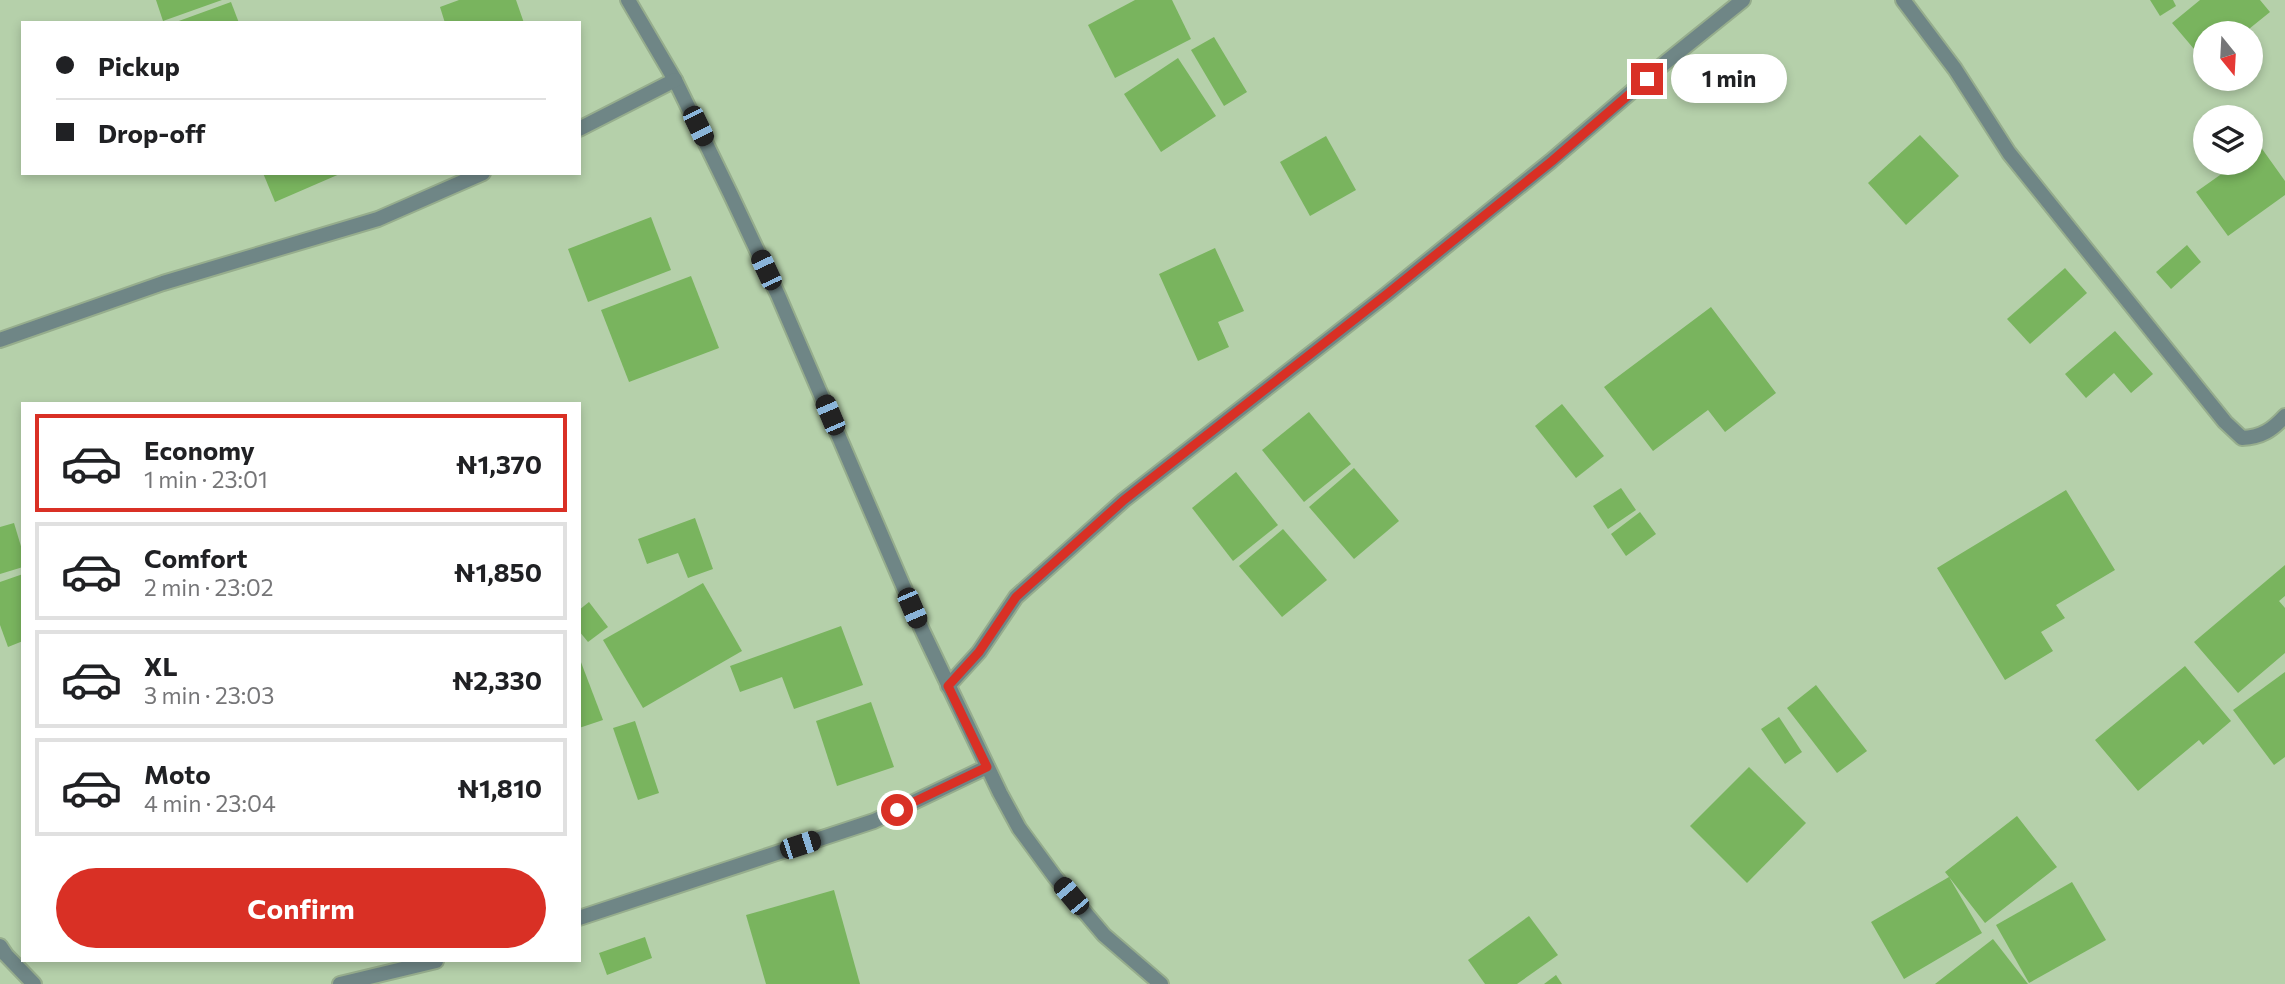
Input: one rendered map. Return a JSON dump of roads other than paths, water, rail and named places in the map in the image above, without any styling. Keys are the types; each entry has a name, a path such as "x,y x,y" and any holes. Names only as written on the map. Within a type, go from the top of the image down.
{"street":[{"path":"628,0 675,80 778,295 948,686 1019,828 1055,877 1104,935 1161,984"},
{"path":"948,686 979,652 1016,597 1124,500 1552,161 1666,62 1743,0"},
{"path":"1903,0 1955,69 2009,153 2225,422 2242,438 2257,437 2273,429 2285,416"},
{"path":"581,128 675,80"},
{"path":"0,340 163,283 378,219 478,175"},
{"path":"581,917 874,821 987,767"},
{"path":"0,946 34,984"},
{"path":"340,984 432,962"}]}
